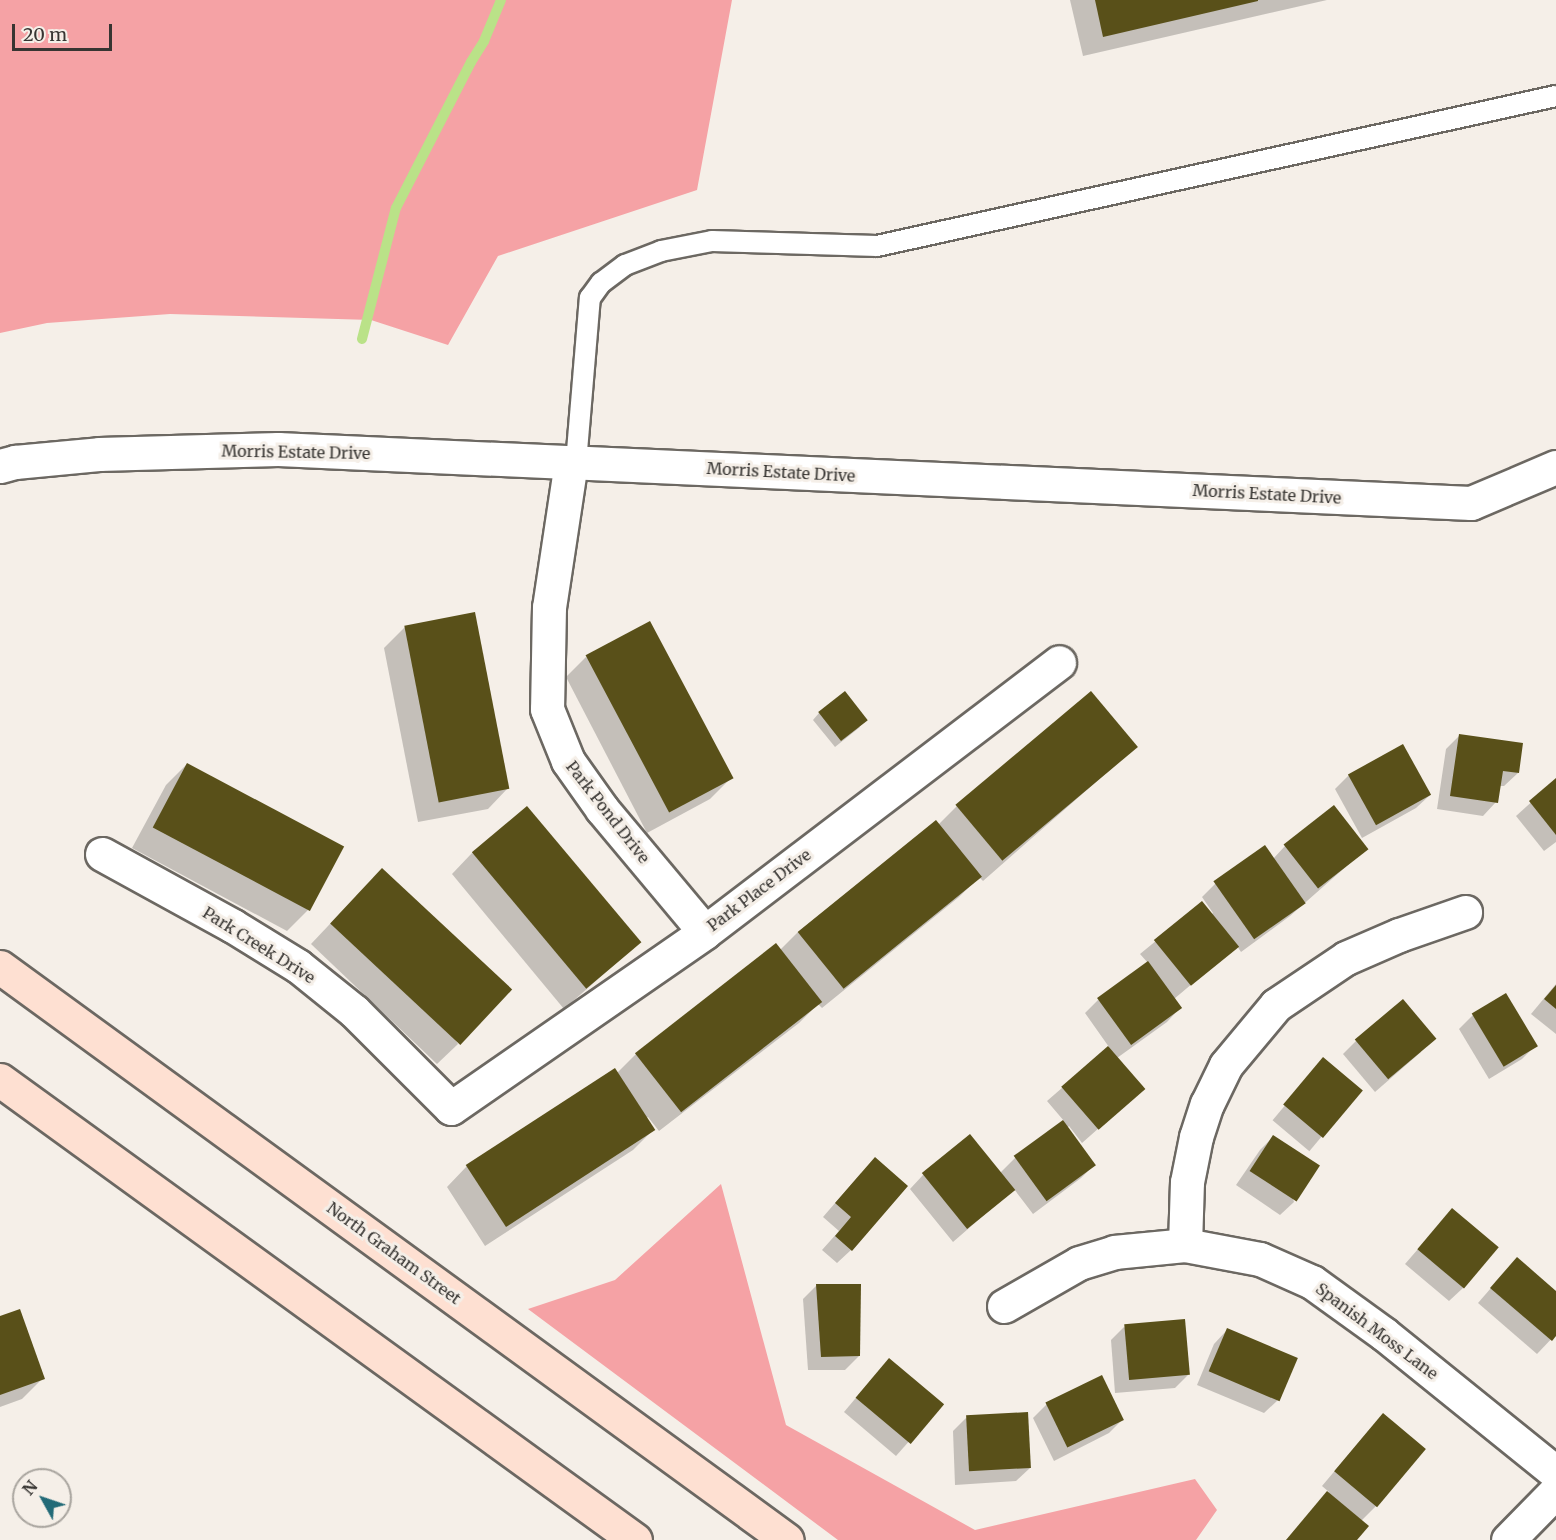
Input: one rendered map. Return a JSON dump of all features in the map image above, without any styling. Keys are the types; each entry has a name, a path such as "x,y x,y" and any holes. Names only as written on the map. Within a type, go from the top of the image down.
{"main road":[{"name":"North Graham Street","path":"0,967 787,1540"},
{"path":"0,1080 635,1540"}],"street":[{"name":"Morris Estate Drive","path":"0,466 99,454 278,449 1471,503 1556,467"},
{"name":"Park Pond Drive","path":"573,462 549,607 547,709 574,771 602,809 705,932"},
{"name":"Park Place Drive","path":"451,1108 705,932 1059,662"},
{"name":"Park Creek Drive","path":"102,854 233,926 298,966 354,1011 451,1108"},
{"path":"1185,1245 1187,1182 1196,1137 1207,1104 1226,1065 1269,1014 1294,992 1346,958 1399,935 1465,912"},
{"name":"Spanish Moss Lane","path":"1004,1306 1079,1263 1114,1252 1185,1245 1260,1259 1312,1282 1384,1334 1556,1473"},
{"path":"1508,1540 1556,1491"}],"lane":[{"path":"573,462 590,298 601,283 625,265 661,251 712,241 878,246 1556,96"}],"shaded area":[{"path":"0,0 732,0 697,190 498,256 448,345 371,320 170,314 47,323 0,333"},
{"path":"721,1184 786,1425 975,1530 1195,1479 1217,1510 1196,1540 838,1540 528,1309 615,1280"}],"building":[{"path":"1095,0 1258,0 1258,1 1103,37"},
{"path":"475,612 509,789 439,802 404,626"},
{"path":"650,621 734,778 669,812 586,655"},
{"path":"845,691 868,720 841,741 818,712"},
{"path":"1091,691 1138,747 1002,861 955,805"},
{"path":"1459,734 1523,743 1519,773 1503,771 1498,803 1450,796"},
{"path":"1403,744 1431,795 1376,825 1348,775"},
{"path":"187,763 344,847 310,911 153,827"},
{"path":"1556,778 1556,835 1529,801"},
{"path":"1334,805 1368,849 1318,889 1284,844"},
{"path":"527,806 641,942 586,989 472,852"},
{"path":"936,820 982,877 844,989 798,932"},
{"path":"1265,845 1306,903 1254,939 1213,881"},
{"path":"382,868 512,989 460,1045 330,924"},
{"path":"1202,901 1239,947 1191,986 1154,940"},
{"path":"776,943 822,1002 681,1112 635,1053"},
{"path":"1148,961 1182,1008 1131,1045 1097,998"},
{"path":"1556,985 1556,1009 1544,999"},
{"path":"1506,993 1538,1046 1504,1067 1472,1014"},
{"path":"1403,999 1436,1039 1388,1079 1355,1039"},
{"path":"1108,1046 1145,1089 1099,1130 1061,1087"},
{"path":"1323,1057 1363,1090 1323,1138 1283,1104"},
{"path":"615,1068 655,1130 506,1227 466,1165"},
{"path":"1063,1120 1096,1165 1047,1201 1014,1156"},
{"path":"970,1134 1015,1190 967,1229 922,1173"},
{"path":"1273,1135 1320,1165 1297,1202 1250,1171"},
{"path":"875,1157 908,1186 852,1251 835,1236 851,1217 835,1203"},
{"path":"1452,1208 1499,1247 1464,1289 1417,1249"},
{"path":"1517,1257 1556,1291 1556,1336 1552,1341 1490,1288"},
{"path":"816,1284 861,1284 860,1356 821,1357"},
{"path":"20,1309 45,1379 0,1395 0,1316"},
{"path":"1185,1319 1190,1375 1129,1380 1124,1324"},
{"path":"1227,1328 1298,1358 1280,1401 1209,1371"},
{"path":"889,1358 944,1404 911,1444 856,1398"},
{"path":"1102,1375 1124,1420 1067,1448 1045,1403"},
{"path":"1028,1412 1031,1468 969,1471 966,1415"},
{"path":"1383,1413 1426,1449 1377,1507 1334,1471"},
{"path":"1327,1491 1369,1526 1357,1540 1286,1540"}],"waterway":[{"path":"362,339 396,208 484,41 501,0"}]}
